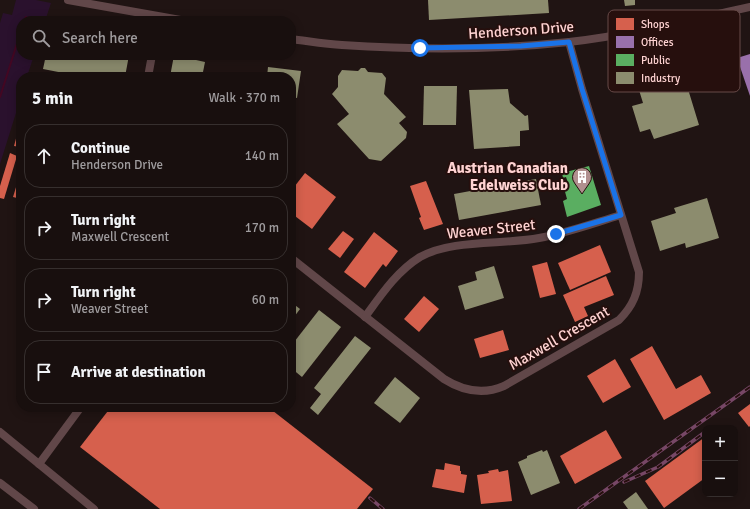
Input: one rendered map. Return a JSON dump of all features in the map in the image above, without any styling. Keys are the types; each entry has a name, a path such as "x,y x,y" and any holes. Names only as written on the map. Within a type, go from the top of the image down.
{"street":[{"path":"68,0 149,16"},
{"name":"Henderson Drive","path":"737,10 750,7"},
{"name":"Henderson Drive","path":"296,39 341,45 432,49 521,46 569,42 608,35"},
{"name":"Maxwell Crescent","path":"296,262 451,383 472,391 488,391 504,386 619,320 633,303 638,289 639,272 582,89 569,42"},
{"path":"149,72 151,60"},
{"name":"Weaver Street","path":"365,316 408,265 430,252 452,246 511,242 539,238 621,215"},
{"path":"39,464 77,412"},
{"path":"0,432 94,509"},
{"path":"0,482 34,509"}],"shaded area":[{"path":"16,0 36,0 51,3 47,16 16,16 16,60 32,60 29,72 16,72 16,113 0,164 0,23 3,13 12,15"}],"building: Shops":[{"path":"10,153 16,156 16,159 4,199 0,198 0,186"},
{"path":"305,173 336,197 312,229 296,217 296,185"},
{"path":"426,181 443,224 424,230 410,186"},
{"path":"16,187 16,198 13,197"},
{"path":"343,231 354,239 340,258 328,249"},
{"path":"374,232 398,251 386,267 383,264 365,288 344,272"},
{"path":"600,245 611,272 570,290 558,263"},
{"path":"547,262 556,294 540,298 532,266"},
{"path":"606,276 614,295 584,307 588,316 575,322 563,295"},
{"path":"424,296 439,309 419,332 404,319"},
{"path":"503,330 509,350 480,358 474,339"},
{"path":"652,346 676,389 701,375 711,393 664,420 630,359"},
{"path":"615,359 631,387 603,403 587,376"},
{"path":"750,404 750,426 749,427 738,413"},
{"path":"107,412 274,412 373,489 357,509 160,509 80,447"},
{"path":"606,430 622,458 575,484 560,456"},
{"path":"702,439 702,480 664,508 645,481"},
{"path":"445,463 460,466 461,474 467,475 464,493 432,487 436,469 444,470"},
{"path":"498,469 499,472 508,470 512,501 481,504 477,475 489,473 488,471"}],"building: Offices":[{"path":"750,54 750,96 740,67 740,57"}],"building: Public":[{"name":"Austrian Canadian Edelweiss Club","path":"589,166 601,205 567,217 563,201 567,199 564,188 569,186 566,177 563,178 562,173"}],"building: Industry":[{"path":"428,0 548,0 549,13 429,20"},
{"path":"624,0 635,0 635,5 625,6"},
{"path":"45,60 128,60 126,72 58,72 43,69"},
{"path":"173,60 196,60 205,62 203,72 171,72"},
{"path":"268,67 301,71 297,98 296,72 268,72"},
{"path":"361,68 365,68 368,72 382,73 386,78 384,94 406,117 399,123 407,132 406,138 381,161 369,159 337,124 349,114 332,94 338,87 338,76 342,70 358,71"},
{"path":"424,86 457,86 456,125 423,125"},
{"path":"508,89 510,103 525,116 528,115 529,130 520,131 520,146 474,149 469,90"},
{"path":"640,92 689,92 699,125 654,139 650,129 640,132 632,106 643,103"},
{"path":"536,179 541,205 459,220 454,194"},
{"path":"707,198 719,238 686,248 685,243 660,251 651,221 676,213 674,208"},
{"path":"494,266 504,298 465,310 458,286 477,280 475,272"},
{"path":"296,306 300,309 296,314"},
{"path":"319,310 341,327 302,377 296,372 296,340"},
{"path":"355,336 371,348 318,415 310,408 321,394 314,388"},
{"path":"395,377 420,398 400,423 374,403"},
{"path":"542,450 543,452 547,450 560,483 531,495 518,462 527,458 527,456"},
{"path":"636,492 648,509 628,509 623,502"}],"waterway":[{"path":"0,97 16,47"}],"railway":[{"path":"579,509 750,387"},
{"path":"624,482 658,467 702,434"},
{"path":"370,498 383,509"}],"place":[{"name":"Austrian Canadian Edelweiss Club","path":"582,194"}],"route":[{"path":"420,48 432,49 521,46 569,42 621,215 556,234"}]}
